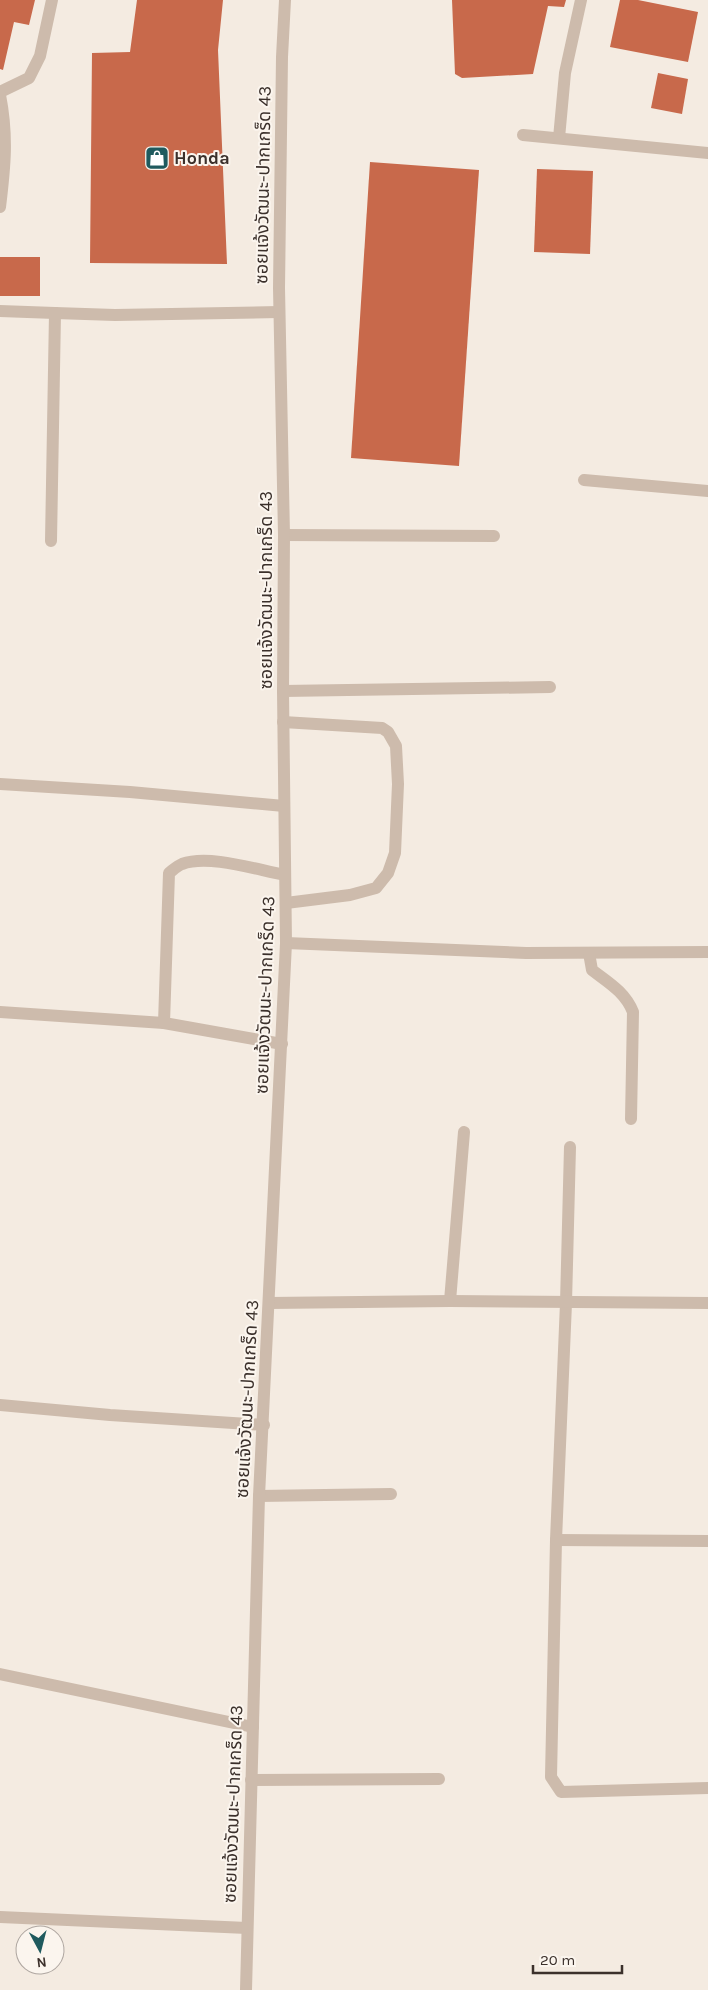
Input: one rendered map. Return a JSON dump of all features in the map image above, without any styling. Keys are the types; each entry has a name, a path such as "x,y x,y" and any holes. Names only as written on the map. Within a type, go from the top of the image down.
{"street":[{"path":"0,207 6,155 5,122 0,93 29,78 40,56 52,0"},
{"name":"ซอยแจ้งวัฒนะ-ปากเกร็ด 43","path":"246,1990 260,1496 286,942 283,722 284,535 279,312 282,57 285,0"},
{"path":"559,138 565,73 581,0"},
{"path":"524,134 708,153"},
{"path":"0,311 115,315 279,312"},
{"path":"51,541 55,313"},
{"path":"584,480 708,491"},
{"path":"284,535 494,536"},
{"path":"283,691 550,687"},
{"path":"283,722 382,728 388,732 396,746 398,784 395,853 388,873 376,888 350,895 286,903"},
{"path":"0,784 130,792 284,806"},
{"path":"164,1024 169,873 181,864 214,861 285,875"},
{"path":"286,942 526,954 708,952"},
{"path":"589,953 592,970 620,991 629,1001 633,1012 631,1119"},
{"path":"0,1012 164,1024 282,1044"},
{"path":"450,1301 464,1132"},
{"path":"570,1147 566,1303 556,1540 551,1776 561,1792 708,1788"},
{"path":"270,1303 450,1301 708,1303"},
{"path":"0,1405 110,1415 264,1425"},
{"path":"260,1496 391,1494"},
{"path":"556,1540 708,1541"},
{"path":"0,1674 253,1727"},
{"path":"251,1780 439,1779"},
{"path":"0,1917 247,1928"}],"building":[{"path":"0,0 35,0 29,25 14,22 3,70 0,69"},
{"name":"Honda","path":"137,0 223,0 218,50 227,264 90,263 92,53 130,52"},
{"path":"452,0 566,0 564,7 548,6 533,74 462,78 455,74"},
{"path":"620,0 638,0 698,12 688,62 610,47"},
{"path":"658,73 688,79 682,114 651,108"},
{"path":"370,162 479,170 459,466 351,458"},
{"path":"537,169 593,171 590,254 534,252"},
{"path":"0,257 40,257 40,296 0,296"}],"place":[{"name":"Honda","path":"157,158"}]}
